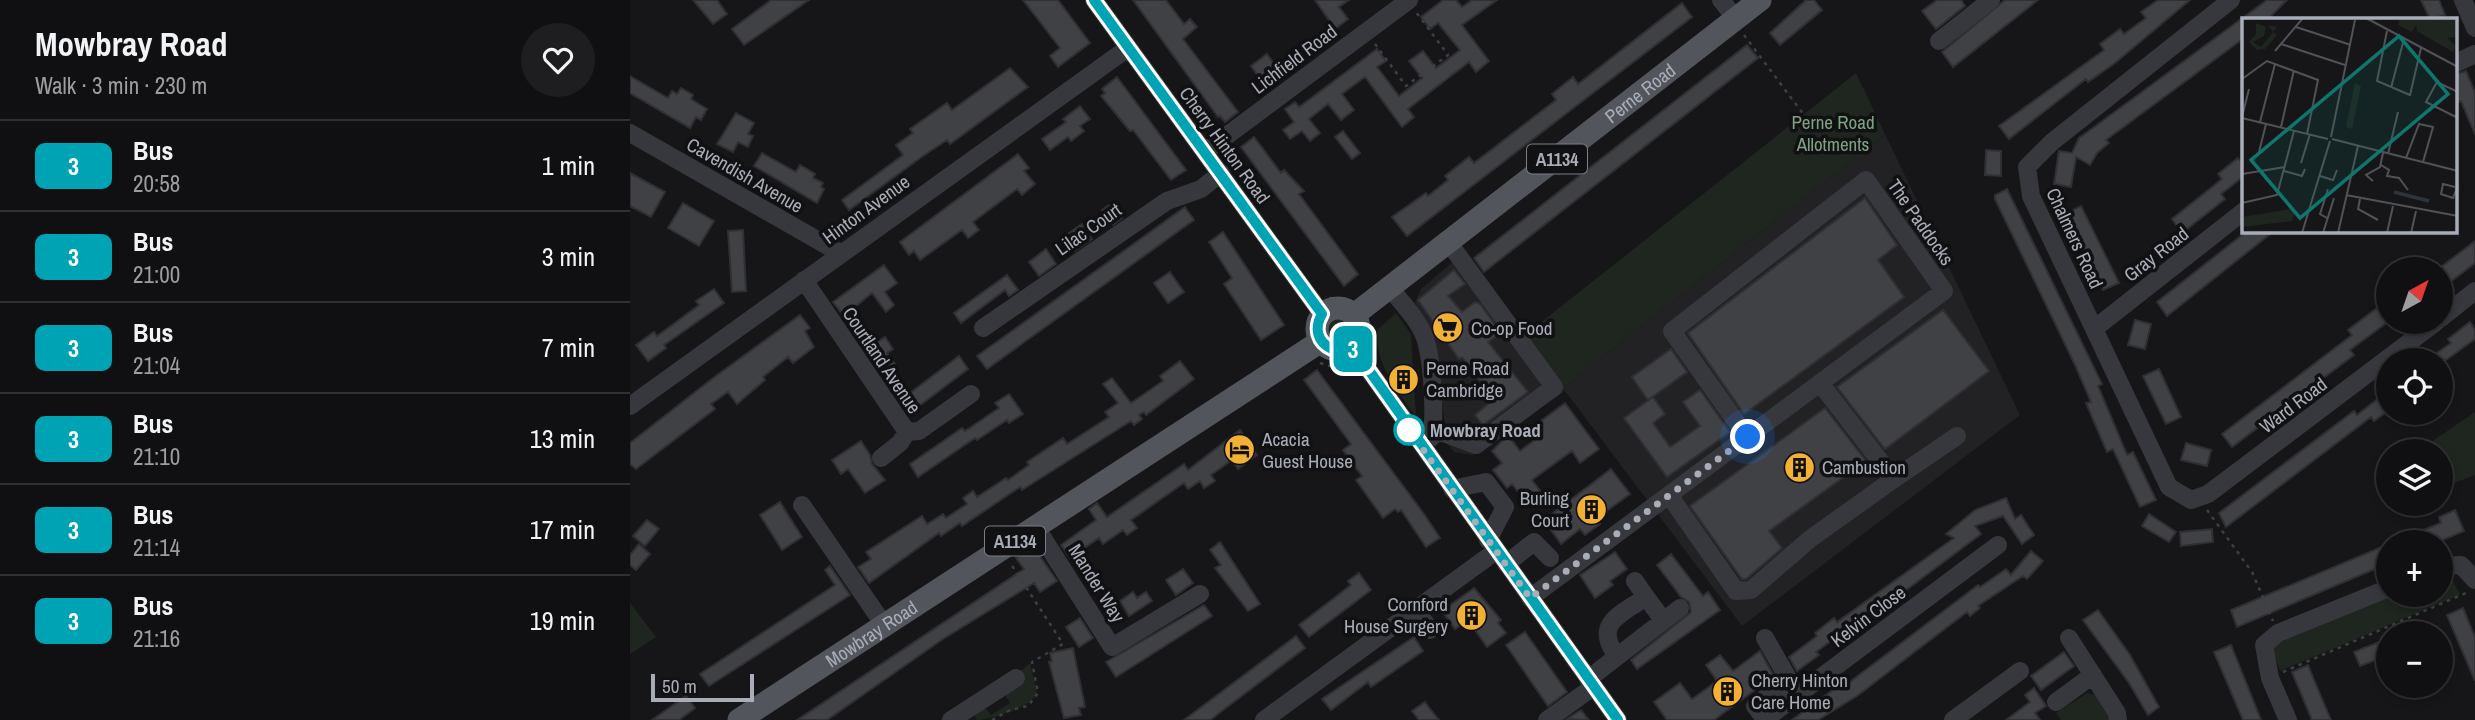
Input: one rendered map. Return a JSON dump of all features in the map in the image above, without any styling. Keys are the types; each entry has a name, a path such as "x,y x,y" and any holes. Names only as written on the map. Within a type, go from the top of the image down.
{"main road":[{"name":"Perne Road","path":"1354,315 1760,0"},
{"path":"1335,308 1354,315 1359,328 1356,354 1332,349 1321,341 1317,327 1322,314 1335,308"},
{"name":"Mowbray Road","path":"739,720 1321,341"}],"street":[{"name":"Cherry Hinton Road","path":"1094,0 1322,314"},
{"path":"1721,0 1735,20"},
{"name":"Chalmers Road","path":"2199,499 2184,498 2169,487 2031,196 2027,167 2052,142 2231,0"},
{"path":"2463,0 2475,28"},
{"name":"Lichfield Road","path":"1205,152 1408,1"},
{"path":"1939,41 1982,3"},
{"name":"Hinton Avenue","path":"630,406 1128,48"},
{"path":"2458,62 2475,54"},
{"name":"Cavendish Avenue","path":"630,133 840,253"},
{"name":"Lilac Court","path":"983,328 1167,201 1201,189 1221,173"},
{"name":"The Paddocks","path":"1530,598 1748,437 1944,291 1866,180 1672,331 1748,437"},
{"name":"Gray Road","path":"2094,329 2242,213"},
{"path":"1433,429 1476,445 1554,387 1449,243"},
{"name":"Courtland Avenue","path":"804,280 906,432 919,431 971,394"},
{"path":"1390,288 1412,314 1425,338 1433,429 1430,441 1423,448"},
{"path":"2454,308 2475,291"},
{"name":"Ward Road","path":"2199,499 2420,334"},
{"path":"1356,354 1618,720"},
{"path":"1820,383 1894,479"},
{"path":"880,458 900,443 906,432"},
{"path":"1669,495 1735,591 1751,590 1810,539 1957,436"},
{"path":"1452,489 1486,482 1505,507 1497,552"},
{"path":"802,505 884,625"},
{"name":"Mander Way","path":"1036,527 1112,647 1200,594"},
{"path":"1264,720 1497,552 1534,542 1550,558"},
{"name":"Kelvin Close","path":"1764,720 1998,545"},
{"path":"2453,565 2461,565 2475,580"},
{"path":"1635,581 1663,620"},
{"path":"2288,720 2270,678 2263,645 2278,634 2376,593"},
{"path":"1616,655 1606,636 1607,628 1646,597"},
{"path":"1547,720 1590,683 1616,655 1680,608"},
{"path":"1416,610 1430,630"},
{"path":"1764,720 1755,706 1789,680 1765,638"},
{"path":"2068,638 2117,713 2118,720"},
{"path":"1953,720 2020,671"},
{"path":"2056,702 2093,675"},
{"path":"962,717 1016,678"}],"path":[{"path":"1366,32 1406,86 1438,63 1448,55 1408,1"},
{"path":"1735,20 1804,115"},
{"path":"1290,361 1319,362 1350,372 1356,354"},
{"path":"1383,375 1430,372"},
{"path":"2199,499 2252,572 2278,634"},
{"path":"992,720 1032,703 1038,693 1032,662 1063,645 1001,550"},
{"path":"2270,678 2475,590"}],"shaded area":[{"path":"1885,134 2020,415 1742,626 1565,391 1473,455 1454,452 1447,443 1435,340 1415,303 1421,289 1463,253 1564,387"}],"green space":[{"name":"Perne Road Allotments","path":"1856,73 1885,134 1563,388 1525,335"},
{"path":"1396,313 1411,334 1416,417 1383,366 1377,342 1377,330"},
{"path":"1339,316 1348,320 1352,329 1348,338 1339,342 1330,338 1326,329 1330,320"},
{"path":"2475,412 2475,475 2453,483 2453,439 2436,439"},
{"path":"2453,580 2460,595 2453,598"},
{"path":"2376,600 2376,607 2432,607 2398,621 2376,621 2376,630 2280,671 2270,644"},
{"path":"630,603 656,637 630,654"},
{"path":"1030,663 1037,693 1034,698 1011,712 977,720 974,715 985,708 991,715 1010,703 1001,688"},
{"path":"2087,693 2095,695 2112,720 2061,720 2056,713"}],"building":[{"path":"693,0 717,0 727,14 713,24"},
{"path":"771,0 809,0 744,45 732,29"},
{"path":"1023,0 1058,0 1090,43 1058,67 1050,56 1060,48"},
{"path":"1133,0 1166,0 1184,24 1190,19 1197,27 1183,39 1238,112 1225,122 1218,117"},
{"path":"1315,0 1349,0 1339,7 1348,19 1335,29"},
{"path":"1443,0 1456,0 1462,7 1472,0 1497,0 1462,25 1489,61 1476,72 1469,62 1408,109 1414,117 1402,127 1365,77 1342,94 1354,110 1341,120 1328,104 1309,119 1320,133 1310,141 1302,131 1290,139 1283,130 1294,122 1285,109 1295,102 1299,107 1377,49 1386,61 1377,67 1399,96 1422,78 1409,61 1423,51 1436,68 1460,50 1438,23 1430,29 1421,17"},
{"path":"1806,0 1814,0 1822,10 1780,45 1770,33"},
{"path":"1937,0 1961,0 1965,6 1936,29 1922,11"},
{"path":"2005,0 2038,0 1953,67 1942,52"},
{"path":"2158,0 2190,0 2115,63 2088,82 2086,79 2009,139 1999,126 2104,50 2100,44 2120,29 2124,34 2146,18 2141,12"},
{"path":"2267,0 2287,0 2269,18 2242,18"},
{"path":"2421,0 2439,0 2445,15 2430,18"},
{"path":"1682,3 1692,17 1407,236 1392,217 1426,193 1428,196 1448,180 1445,176 1469,157 1474,163 1556,100 1552,94 1573,77 1578,84"},
{"path":"2242,18 2242,39 2106,140 2109,143 2097,153 2090,165 2076,157 2071,187 2054,184 2059,151 2072,153 2079,138"},
{"path":"1747,45 1758,58 1484,272 1474,258"},
{"path":"1267,54 1279,71 1263,83 1251,66"},
{"path":"1010,68 1028,87 950,144 947,140 849,210 842,200 903,155 896,145 913,133 910,129 947,103 952,110"},
{"path":"2466,71 2475,93 2475,134 2461,101 2458,102 2458,73"},
{"path":"630,76 668,98 672,91 677,94 681,88 693,95 691,99 707,109 701,120 696,117 690,128 630,93"},
{"path":"1117,77 1186,170 1171,180 1133,130 1130,131 1101,96 1105,93 1102,89"},
{"path":"1080,106 1090,119 1080,126 1084,131 1071,141 1068,137 1050,150 1042,139 1066,122 1063,119"},
{"path":"736,113 754,123 748,134 753,136 748,147 738,142 733,152 717,144"},
{"path":"1343,131 1360,153 1352,159 1335,137"},
{"path":"1254,137 1281,173 1284,170 1304,191 1299,194 1358,274 1344,286 1241,147"},
{"path":"1986,150 2001,151 2001,176 1985,175"},
{"path":"762,153 796,172 800,165 815,174 813,178 823,183 821,187 824,189 817,203 754,166"},
{"path":"1018,154 1029,168 1024,171 1035,184 1022,195 1017,189 973,222 979,230 968,238 962,230 920,260 914,251 909,255 900,242"},
{"path":"2238,158 2242,163 2242,178 2221,194 2225,199 2182,233 2172,219 2222,179 2218,174"},
{"path":"630,173 665,192 651,217 630,206"},
{"path":"2007,189 2102,384 2098,386 2127,455 2133,452 2156,500 2140,507 2113,449 2107,452 2086,403 2091,402 2076,367 1995,199 1995,195"},
{"path":"1865,198 1897,245 1878,260 1904,297 1744,414 1688,333"},
{"path":"683,203 714,221 699,246 668,228"},
{"path":"1111,204 1122,218 1113,225 1102,210"},
{"path":"2081,206 2119,283 2103,290 2067,213"},
{"path":"1185,207 1194,220 987,369 977,356"},
{"path":"1082,224 1092,239 1075,251 1065,236"},
{"path":"743,230 746,291 732,292 728,231"},
{"path":"1223,232 1284,325 1261,340 1224,284 1232,278 1209,242"},
{"path":"2244,233 2271,233 2167,316 2157,302"},
{"path":"2475,241 2475,263 2454,279 2454,257"},
{"path":"1046,249 1056,264 1039,276 1029,262"},
{"path":"884,265 897,283 885,292 894,305 886,312 872,293 844,316 833,302"},
{"path":"1454,270 1465,284 1448,296 1462,312 1475,302 1480,304 1501,333 1488,342 1528,392 1483,425 1475,415 1494,399 1462,357 1459,359 1418,300"},
{"path":"1170,272 1184,292 1168,303 1154,283"},
{"path":"1007,275 1018,290 1009,296 1005,290 961,323 954,313"},
{"path":"714,289 724,303 664,345 666,348 648,361 636,345 654,332 657,336 699,305 696,301"},
{"path":"2376,309 2376,331 2350,350 2354,355 2232,447 2222,434 2352,335 2348,330"},
{"path":"1943,310 1989,371 1885,449 1837,387"},
{"path":"800,315 810,328 805,331 814,347 793,363 788,357 763,377 765,380 737,404 728,392 711,404 715,409 636,469 630,464 630,443"},
{"path":"2135,320 2151,324 2145,349 2128,345"},
{"path":"2470,322 2475,330 2475,339 2453,355 2453,348 2444,348 2451,343 2448,339"},
{"path":"885,337 893,349 887,353 895,364 881,374 865,350"},
{"path":"1671,349 1687,372 1648,400 1632,377"},
{"path":"959,356 968,369 911,412 902,399"},
{"path":"1180,361 1194,379 1146,415 1144,412 1139,415 1142,419 1134,425 1131,421 1022,490 1020,487 962,526 960,523 941,536 939,533 869,583 858,567 871,559 866,552 922,516 927,524 943,514 946,518 967,504 963,498 973,491 977,497 1006,478 1008,480 1029,465 1027,462 1063,438 1067,444 1109,417 1105,412 1118,403 1103,384 1112,378 1131,403 1163,381 1160,376"},
{"path":"2159,369 2181,417 2166,424 2143,376"},
{"path":"1317,370 1440,538 1426,547 1401,510 1398,512 1395,509 1383,518 1356,480 1362,476 1343,450 1351,444 1304,380"},
{"path":"1700,390 1730,432 1667,477 1624,418 1653,397 1665,414 1653,423 1670,447 1700,426 1683,402"},
{"path":"1009,394 1023,414 1009,423 1007,420 977,440 975,438 918,477 910,464 962,428 965,431 999,408 995,403"},
{"path":"2376,400 2376,420 2374,421 2371,417 2226,527 2219,513 2354,411 2357,415"},
{"path":"1565,403 1599,449 1580,463 1572,451 1532,480 1542,493 1527,504 1512,484 1507,488 1493,470 1502,463 1492,451 1508,435 1520,451 1540,436 1533,427"},
{"name":"Cambustion","path":"1825,408 1866,461 1769,531 1782,548 1746,579 1742,579 1690,506"},
{"path":"1240,430 1257,455 1238,469 1232,460 1211,475 1215,481 1204,488 1200,481 1188,489 1184,483 1131,520 1137,528 1127,535 1123,530 1103,544 1099,538 1070,558 1061,545 1096,520 1089,509 1097,503 1107,517 1184,464 1188,470"},
{"path":"861,441 872,464 885,480 865,493 848,469 841,474 832,460"},
{"path":"2186,443 2211,450 2207,466 2181,460"},
{"name":"Burling Court","path":"1611,469 1630,494 1597,518 1600,524 1585,535 1580,529 1561,544 1544,520"},
{"path":"2006,498 2015,519 2021,515 2034,535 2022,544 2003,516 1975,526 1981,534 1854,629 1852,625 1816,652 1819,655 1797,671 1789,657 1817,636 1815,633 1834,618 1837,622 1954,538 1946,534 1975,510"},
{"path":"780,502 802,537 782,550 760,515"},
{"path":"2455,510 2464,531 2453,536 2453,530 2424,530 2441,523 2439,517 2453,516"},
{"path":"2149,514 2176,532 2169,542 2142,526"},
{"path":"647,520 659,529 645,546 633,536"},
{"path":"2212,529 2213,542 2181,546 2180,532"},
{"path":"1220,542 1260,604 1248,611 1215,568 1221,565 1210,550"},
{"path":"639,544 650,554 636,570 630,565 630,555"},
{"path":"1033,546 1057,581 1040,592 1034,583 943,639 827,720 797,720 1024,569 1016,558"},
{"path":"2376,549 2376,568 2237,627 2231,610"},
{"path":"2031,551 2043,561 2027,579 2023,576 1978,606 1980,608 1970,616 1967,612 1857,696 1818,720 1792,720 1841,684 1843,687 1978,585 1980,587 2006,569 2011,575"},
{"path":"1615,552 1627,569 1610,581 1613,585 1595,598 1580,575"},
{"path":"1671,554 1703,596 1708,592 1720,610 1637,669 1631,660 1691,612 1689,602 1681,597 1657,565"},
{"path":"830,566 850,595 709,686 700,674 835,585 825,570"},
{"path":"1183,569 1193,583 1176,595 1166,580"},
{"path":"1359,573 1371,590 1309,637 1299,625 1351,585 1348,581"},
{"name":"Cornford House Surgery","path":"1474,588 1501,620 1498,623 1506,633 1487,647 1468,620 1455,629 1442,611"},
{"path":"1133,592 1137,598 1146,592 1152,601 1129,616 1120,601"},
{"path":"1204,605 1212,616 1116,677 1106,662"},
{"path":"2463,608 2475,637 2475,681 2453,629 2453,621 2450,621 2447,615"},
{"path":"2098,610 2130,655 2159,707 2148,715 2129,683 2083,620"},
{"path":"1080,618 1093,638 1079,647 1066,627"},
{"path":"1525,632 1567,692 1548,706 1506,645"},
{"path":"1296,636 1305,648 1210,720 1184,720"},
{"path":"1414,637 1423,651 1371,687 1368,682 1331,710 1322,699"},
{"path":"2376,643 2376,660 2360,666 2354,652"},
{"path":"2231,645 2261,720 2243,720 2214,652"},
{"path":"1073,648 1085,707 1079,708 1081,715 1064,718 1049,662 1052,661 1050,653"},
{"name":"Cherry Hinton Care Home","path":"1760,651 1774,676 1714,720 1667,720 1654,702 1680,683 1692,699 1717,681 1706,665 1720,655 1733,671"},
{"path":"2064,652 2074,666 2041,690 2031,676"},
{"path":"2308,665 2331,720 2312,720 2292,672"},
{"path":"2034,688 2046,706 2035,713 2040,720 2006,720 2030,702 2025,695"},
{"path":"686,696 695,708 679,720 652,720"},
{"path":"1425,702 1439,720 1419,720 1412,711"},
{"path":"1581,710 1589,720 1567,719"}],"bus line":[{"name":"3","path":"1094,0 1322,314 1317,327 1321,341 1325,346 1338,350 1351,345 1364,367 1618,720"}],"place":[{"name":"Co-op Food","path":"1448,328"},
{"name":"Perne Road Cambridge","path":"1403,379"},
{"name":"Mowbray Road","path":"1409,430"},
{"name":"Acacia Guest House","path":"1239,450"},
{"name":"Cambustion","path":"1799,467"},
{"name":"Burling Court","path":"1592,509"},
{"name":"Cornford House Surgery","path":"1471,615"},
{"name":"Cherry Hinton Care Home","path":"1728,691"}],"route":[{"path":"1409,430 1530,598 1748,437"}]}
